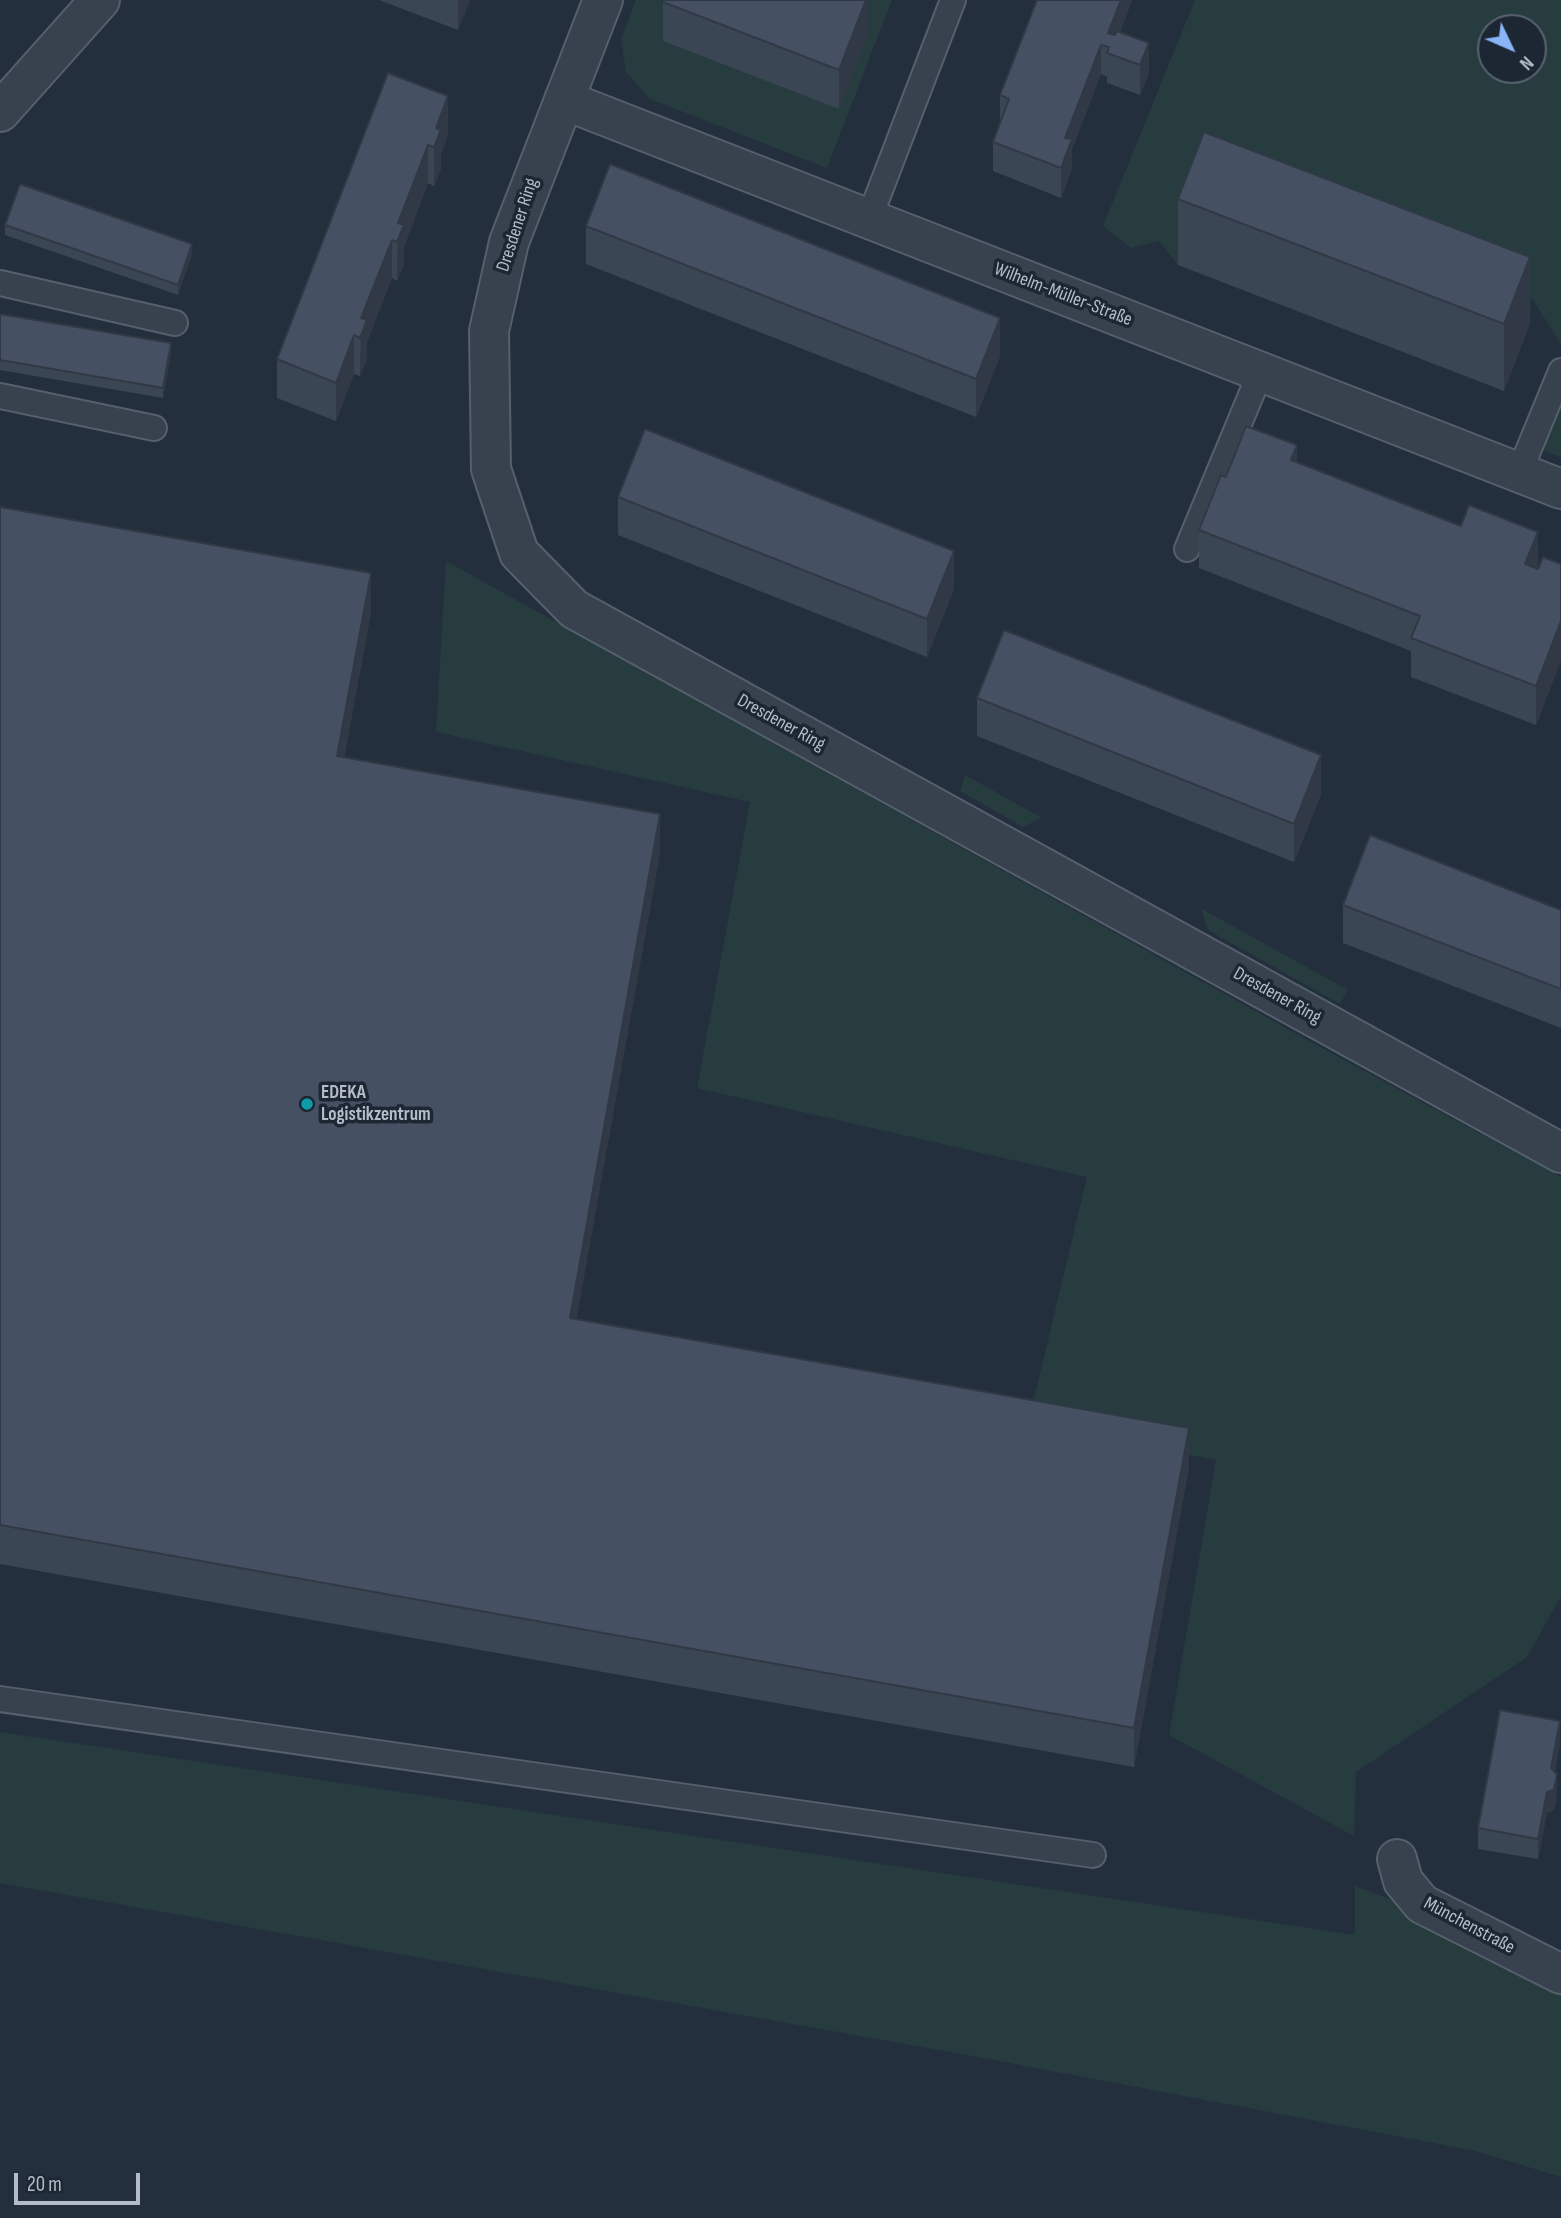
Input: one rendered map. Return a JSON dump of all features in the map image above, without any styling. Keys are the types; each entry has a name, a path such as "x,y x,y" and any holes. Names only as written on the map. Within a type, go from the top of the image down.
{"street":[{"path":"0,112 100,0"},
{"name":"Dresdener Ring","path":"603,0 509,242 489,331 491,468 519,553 575,609 1561,1153"},
{"name":"Wilhelm-Müller-Straße","path":"565,100 1561,489"},
{"name":"Münchenstraße","path":"1397,1859 1403,1881 1422,1904 1561,1974"}],"lane":[{"path":"869,219 953,0"},
{"path":"0,283 175,323"},
{"path":"1187,549 1261,370"},
{"path":"1519,473 1561,371"},
{"path":"0,396 154,428"},
{"path":"0,1699 1093,1855"}],"green space":[{"path":"636,0 892,0 827,168 650,99 626,72 621,39"},
{"path":"1195,0 1561,0 1561,344 1531,297 1530,323 1178,265 1159,241 1131,248 1103,226"},
{"path":"1561,360 1561,457 1531,445"},
{"path":"446,561 1320,1047 1561,1177 1561,1596 1527,1657 1356,1772 1354,1836 1169,1735 1216,1460 1028,1424 1087,1177 697,1088 750,802 436,732"},
{"path":"965,775 1114,858 1041,818 1023,827 960,791"},
{"path":"1201,908 1348,990 1340,1004 1208,930"},
{"path":"0,1732 1355,1935 1355,1886 1414,1908 1561,1993 1561,2177 1476,2151 967,2055 0,1883"}],"building":[{"path":"866,0 839,70 663,2"},
{"path":"1037,0 1121,0 1108,33 1115,35 1117,31 1149,43 1140,65 1107,53 1109,47 1101,45 1065,138 1072,139 1061,168 993,142 1009,99 1000,95"},
{"path":"388,73 448,96 436,128 441,130 434,147 428,145 398,223 404,225 397,242 392,240 361,318 367,320 360,338 354,335 336,383 277,359"},
{"path":"1204,132 1530,257 1504,324 1178,199"},
{"path":"610,164 1000,318 976,379 586,226"},
{"path":"20,184 192,244 178,285 5,225"},
{"path":"0,314 171,343 163,388 0,360"},
{"path":"1246,426 1297,445 1291,460 1461,526 1469,505 1538,532 1525,564 1538,569 1543,557 1561,564 1561,621 1536,686 1411,638 1420,616 1199,530 1221,475 1226,477"},
{"path":"645,429 954,551 927,619 618,497"},
{"name":"EDEKA Logistikzentrum","path":"0,507 371,573 337,756 660,814 570,1318 1189,1428 1134,1728 0,1525"},
{"path":"1004,630 1321,755 1294,824 977,698"},
{"path":"1370,835 1561,910 1561,989 1343,905"},
{"path":"1500,1710 1560,1721 1551,1768 1557,1774 1554,1790 1547,1792 1538,1839 1478,1828"}],"place":[{"name":"EDEKA Logistikzentrum","path":"307,1104"}]}
